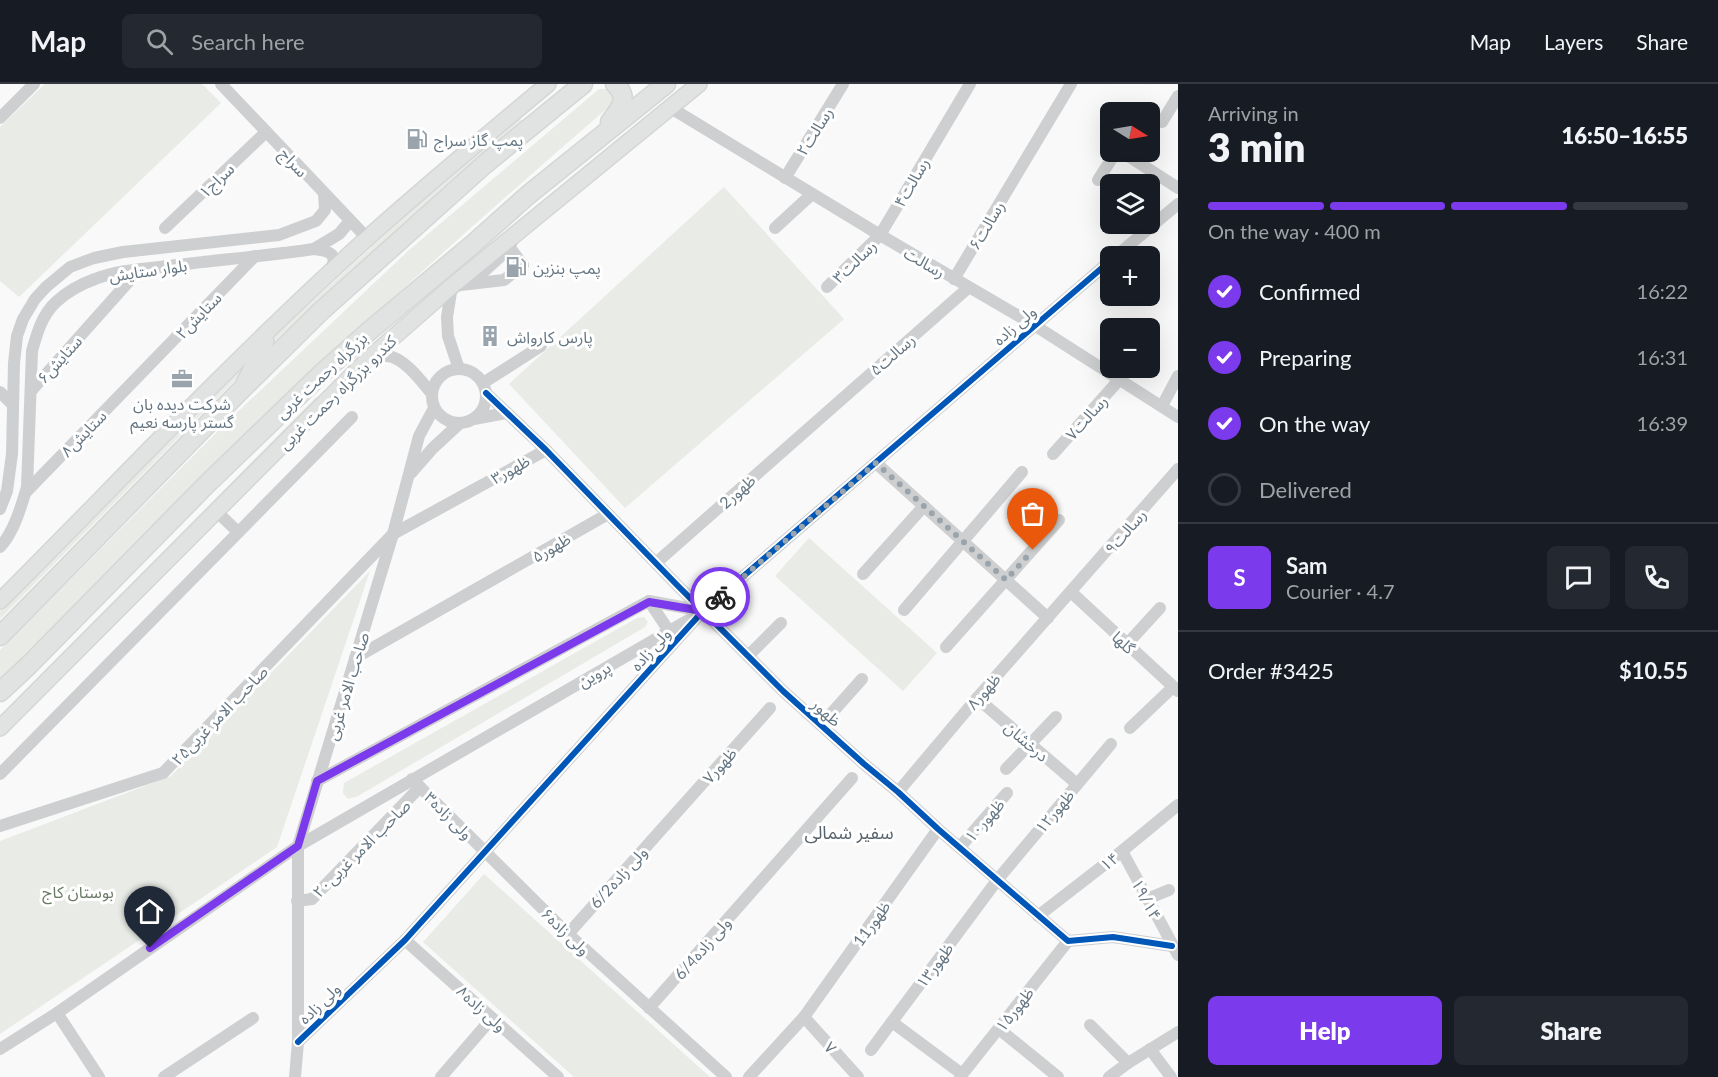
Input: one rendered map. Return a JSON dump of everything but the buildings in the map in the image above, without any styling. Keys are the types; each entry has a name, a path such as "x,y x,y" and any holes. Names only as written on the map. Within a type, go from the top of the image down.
{"highway":[{"path":"0,636 239,392 343,291 485,164 583,84"},
{"path":"556,106 596,84"},
{"path":"591,144 621,106 623,94 615,84"},
{"name":"بزرگراه رحمت غربی","path":"0,692 207,484 322,373 528,195 666,84"}],"main road":[{"path":"0,601 273,327 329,274 461,157 548,84"},
{"name":"کندرو بزرگراه رحمت غربی","path":"0,728 366,361 452,286 514,248 699,84"},
{"path":"239,392 273,327"}],"street":[{"path":"0,118 34,84"},
{"name":"سراج","path":"220,84 368,239"},
{"name":"رسالت۲","path":"785,177 843,84"},
{"name":"رسالت۴","path":"880,236 970,84"},
{"name":"رسالت۶","path":"954,279 1071,84"},
{"path":"1162,122 1178,96"},
{"name":"رسالت","path":"672,108 880,236 1034,326 1178,417"},
{"name":"سراج۱","path":"165,228 266,132"},
{"path":"1098,180 1110,162"},
{"path":"1138,162 1178,188"},
{"name":"بلوار ستایش","path":"0,509 7,491 12,454 17,336 23,319 35,299 46,287 70,267 94,258 123,252 279,235 316,221 326,210 324,194"},
{"path":"775,228 812,194"},
{"path":"1128,246 1178,204"},
{"name":"بلوار ستایش","path":"0,546 14,524 26,492 32,351 44,316 55,303 69,292 97,278 139,270 314,249 339,234 350,221"},
{"path":"279,235 280,253"},
{"name":"رسالت۳","path":"827,287 880,236"},
{"path":"459,369 448,336 447,317 452,286 489,282 504,280 523,264 514,248 470,284"},
{"path":"314,249 325,250 332,254 334,263 329,274"},
{"name":"ستایش۲","path":"141,374 255,256"},
{"name":"ستایش۶","path":"31,391 139,270"},
{"name":"ولی زاده","path":"298,1042 405,940 703,611 1100,270"},
{"name":"رسالت۵","path":"816,421 968,288"},
{"path":"484,388 541,346"},
{"path":"366,361 386,356 401,362 420,378 432,394"},
{"path":"460,423 445,420 435,408 432,394 434,385 440,376 449,371 459,369 468,371 477,376 484,388 485,403 481,412 474,419"},
{"name":"ستایش۸","path":"26,492 141,374"},
{"path":"1162,406 1178,376"},
{"name":"رسالت۷","path":"1053,454 1119,380"},
{"name":"ظهور","path":"484,388 506,413 546,450 783,691 1068,941"},
{"path":"0,392 13,405"},
{"name":"صاحب الامر غربی","path":"295,1077 298,1042 298,846 393,534 419,436 435,408"},
{"path":"408,476 460,423 506,413"},
{"path":"0,774 352,417"},
{"name":"2ظهور","path":"657,562 816,421"},
{"name":"ظهور۳","path":"393,534 546,450"},
{"path":"876,463 1048,618"},
{"name":"رسالت۹","path":"1071,592 1178,470"},
{"path":"904,610 1022,472"},
{"path":"863,574 924,506"},
{"path":"216,511 238,532"},
{"name":"ظهور۵","path":"355,658 608,514"},
{"path":"946,646 1059,520"},
{"name":"صاحب الامر غربی۲۵","path":"0,826 163,773 393,534"},
{"name":"ظهور۸","path":"898,792 1071,592"},
{"name":"گلها","path":"1071,592 1175,689"},
{"path":"317,781 649,602 703,611"},
{"path":"649,602 669,631"},
{"path":"1126,644 1160,608"},
{"name":"پروین","path":"0,1049 298,846 416,783 703,611"},
{"path":"748,656 781,623"},
{"path":"821,724 861,679"},
{"path":"1130,728 1175,689"},
{"name":"درخشان","path":"977,698 1077,784"},
{"name":"ظهور۷","path":"669,821 770,708"},
{"path":"1006,769 1056,717"},
{"name":"ظهور۱۲","path":"998,879 1111,744"},
{"name":"6/4ولی زاده","path":"649,1008 852,778"},
{"name":"ولی زاده۳","path":"416,783 485,852"},
{"name":"صاحب الامر غربی۲۰","path":"297,901 312,899 416,783"},
{"name":"ظهور۱۰","path":"960,847 1007,793"},
{"name":"۱۴","path":"1038,916 1178,805"},
{"name":"6/2ولی زاده","path":"568,934 669,821"},
{"name":"11ظهور","path":"749,1077 804,1017 938,829"},
{"name":"۱۹/۱۴","path":"1122,851 1175,950"},
{"name":"ولی زاده۶","path":"485,852 568,934 726,1077"},
{"name":"ظهور۱۳","path":"871,1050 998,879"},
{"path":"1147,899 1169,890"},
{"path":"1068,941 1113,937 1175,950"},
{"name":"ولی زاده۸","path":"405,940 558,1077"},
{"name":"ظهور۱۵","path":"961,1076 1068,941"},
{"path":"57,1012 99,1077"},
{"name":"۷","path":"804,1017 858,1077"},
{"path":"164,1077 253,1018"},
{"path":"441,1077 492,1018"},
{"path":"892,1022 961,1076"},
{"path":"1090,1025 1128,1063"},
{"path":"999,1029 1058,1077"},
{"path":"1109,1077 1178,1032"},
{"path":"1150,1049 1171,1077"}],"green space":[{"path":"45,84 202,84 221,103 19,297 0,281 0,127"},
{"path":"599,89 607,89 613,95 611,105 453,243 248,433 0,681 0,650 227,422 408,251"},
{"path":"518,119 523,120 273,343 276,334 411,211"},
{"path":"724,187 844,319 625,508 509,384"},
{"path":"242,366 239,376 0,619 0,611"},
{"path":"322,396 0,722 0,716 316,397"},
{"path":"809,538 937,653 903,691 775,576"},
{"name":"بوستان کاج","path":"370,571 277,847 0,1034 0,841 171,776"},
{"path":"644,617 648,622 645,627 358,796 348,799 343,793 344,783 637,618"},
{"path":"484,874 710,1077 574,1077 423,942"}],"cycle path":[{"path":"298,1042 405,940 703,611 1100,270"},
{"path":"486,393 546,450 783,691 1068,941 1113,937 1172,946"}],"way so far":[{"path":"720,597 876,463 1006,580 1033,550"}],"place":[{"name":"پمپ گاز سراج","path":"417,139"},
{"name":"پمپ بنزین","path":"516,267"},
{"name":"پارس کارواش","path":"490,336"},
{"name":"شرکت دیده بان گستر پارسه نعیم","path":"182,379"}],"district":[{"name":"سفیر شمالی","path":"849,832"}],"route":[{"path":"150,948 298,846 317,781 649,602 703,611 720,597"}]}
